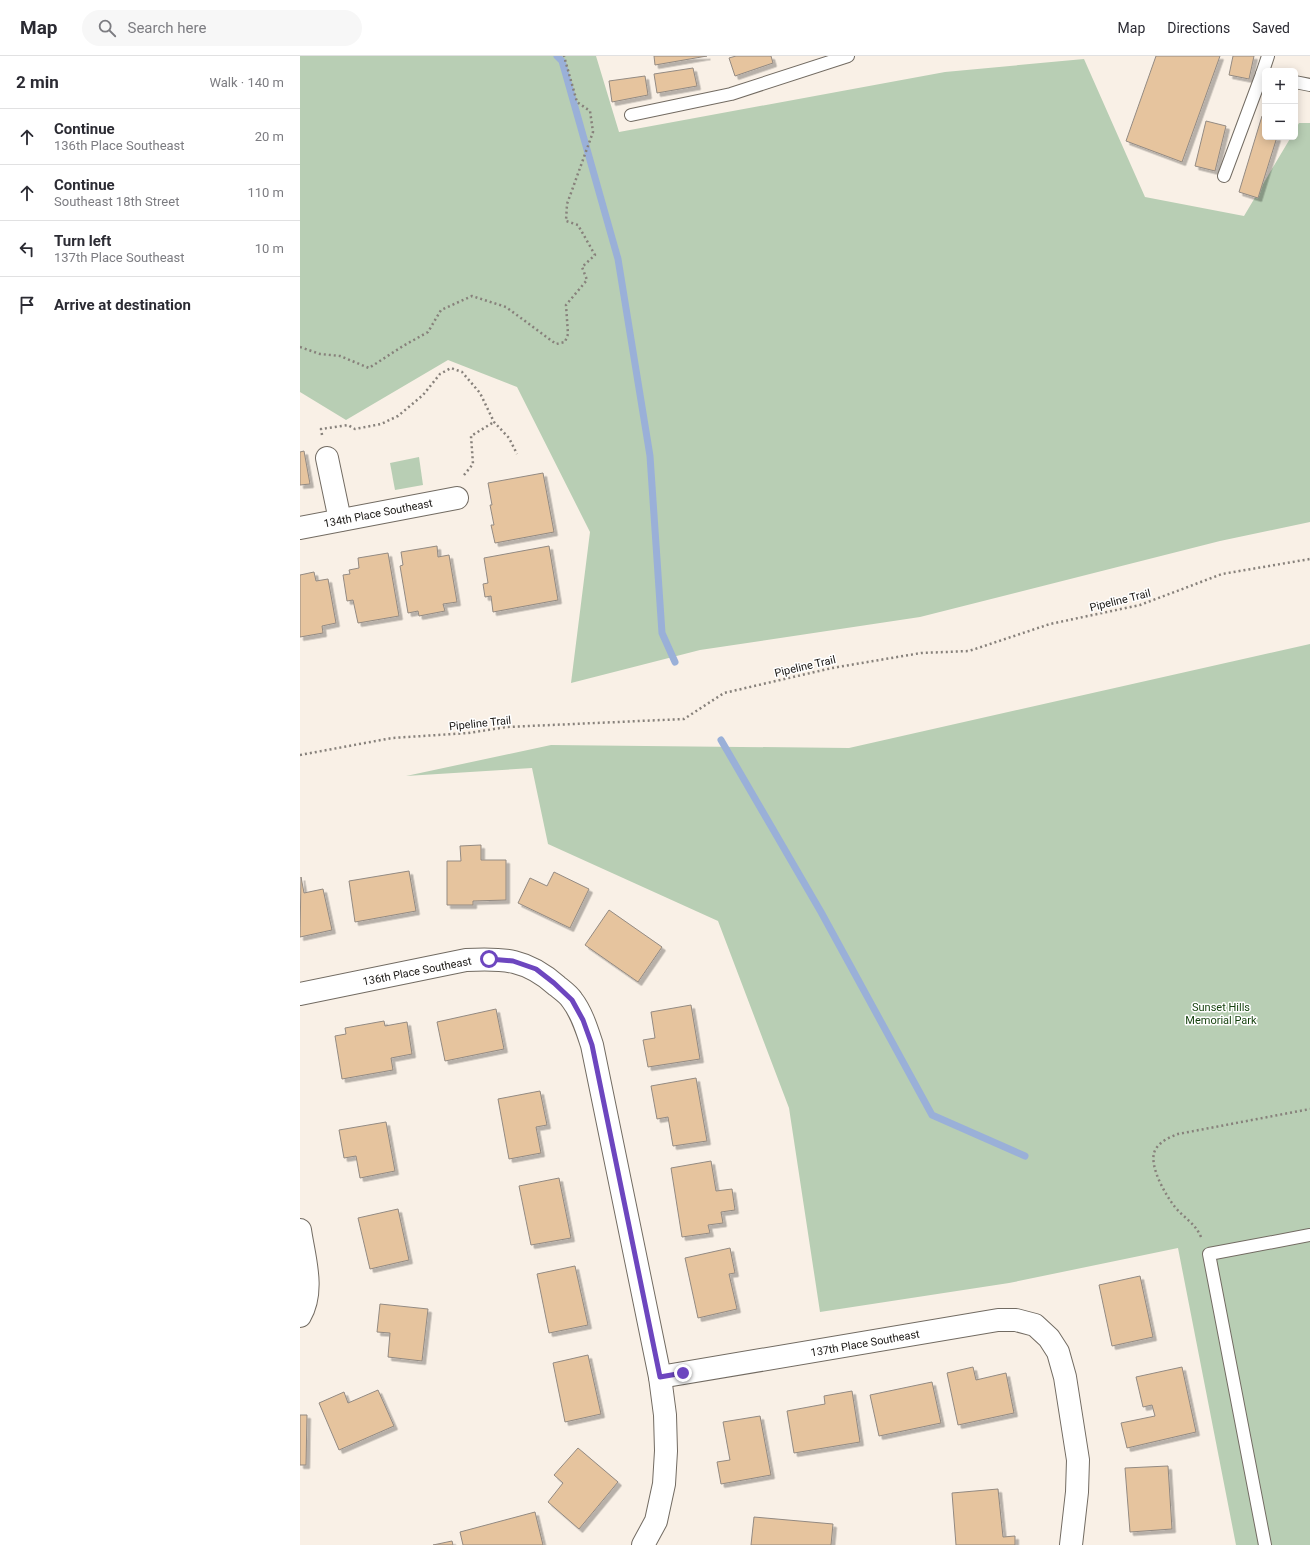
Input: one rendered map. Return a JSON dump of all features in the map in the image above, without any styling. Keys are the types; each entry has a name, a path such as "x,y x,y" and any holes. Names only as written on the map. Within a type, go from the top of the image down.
{"street":[{"path":"327,458 340,520"},
{"name":"134th Place Southeast","path":"300,528 340,520 458,490"},
{"name":"136th Place Southeast","path":"300,994 466,960 489,959 513,961 536,969 572,1000 583,1020 592,1045 660,1377 665,1422 666,1451 664,1484 656,1521 643,1545"},
{"path":"300,1230 309,1285 305,1308 300,1316"},
{"name":"137th Place Southeast","path":"660,1377 998,1320 1016,1320 1035,1325 1049,1338 1058,1352 1065,1377 1078,1460 1077,1492 1071,1545"}],"lane":[{"path":"631,115 731,94 812,61 848,56"},
{"path":"1265,68 1268,56"},
{"path":"1224,176 1262,77"},
{"path":"1298,83 1310,85"},
{"path":"1265,1545 1209,1254 1310,1235"}],"path":[{"path":"300,347 320,354 340,356 369,368 428,332 441,310 472,296 506,307 556,344 565,342 568,334 566,305 587,280 582,267 595,255 578,225 566,221 566,204 593,132 590,111 577,102 564,56"},
{"path":"348,425 355,429 381,424 398,416 423,395 440,374 451,368 462,372 480,393 494,422 509,438 516,454"},
{"path":"458,490 473,464 471,436 494,422"},
{"name":"Pipeline Trail","path":"300,755 392,738 468,733 507,727 684,719 724,693 832,668 921,653 969,651 1050,624 1140,605 1222,574 1310,559"},
{"path":"1209,1254 1197,1228 1176,1208 1162,1188 1156,1172 1154,1152 1162,1142 1178,1134 1310,1109"}],"green space":[{"path":"300,56 596,56 619,132 945,72 1084,59 1145,197 1244,216 1289,140 1298,140 1299,123 1310,123 1310,522 1220,541 920,617 700,650 571,683 590,532 517,387 448,360 346,420 300,392"},
{"path":"419,457 423,485 395,490 390,463"},
{"name":"Sunset Hills Memorial Park","path":"1310,644 1310,1545 1236,1545 1178,1248 1009,1283 820,1312 789,1108 718,921 548,844 532,768 406,776 551,745 849,748"}],"building":[{"path":"654,56 707,56 655,65"},
{"path":"736,56 771,56 773,63 735,76 729,58"},
{"path":"1156,56 1220,56 1182,162 1126,141"},
{"path":"1233,56 1254,56 1249,79 1229,75"},
{"path":"693,68 697,86 657,93 654,74"},
{"path":"645,76 648,95 612,102 609,81"},
{"path":"1262,116 1262,140 1276,140 1258,198 1239,192"},
{"path":"1206,121 1226,126 1215,171 1195,166"},
{"path":"304,451 310,484 300,485 300,452"},
{"path":"543,473 554,532 495,543 491,525 494,525 488,483"},
{"path":"437,546 438,557 449,555 457,602 443,604 445,611 419,616 418,611 408,613 400,566 403,565 401,552"},
{"path":"549,546 558,600 493,612 491,596 485,597 483,584 488,583 484,558"},
{"path":"388,553 399,616 358,623 353,600 347,601 343,575 350,574 349,570 359,568 358,558"},
{"path":"314,572 316,581 328,579 336,623 322,626 323,633 300,637 300,575"},
{"path":"481,845 481,860 506,860 506,900 473,901 473,905 447,905 447,861 461,861 460,846"},
{"path":"409,871 416,911 355,922 349,881"},
{"path":"554,872 589,889 570,928 518,903 530,878 547,886"},
{"path":"301,877 304,893 323,889 332,930 300,937"},
{"path":"609,910 662,947 638,982 585,945"},
{"path":"691,1005 700,1059 648,1067 643,1040 655,1038 651,1012"},
{"path":"496,1009 504,1049 445,1061 437,1022"},
{"path":"384,1021 385,1026 407,1022 412,1054 391,1058 393,1070 342,1079 335,1036 346,1034 345,1028"},
{"path":"696,1078 707,1141 673,1146 668,1117 657,1119 651,1086"},
{"path":"540,1091 547,1125 536,1127 541,1153 509,1159 498,1099"},
{"path":"386,1122 395,1171 360,1178 356,1156 344,1158 339,1130"},
{"path":"711,1161 716,1191 732,1189 735,1210 721,1212 723,1223 708,1225 710,1233 682,1237 671,1168"},
{"path":"559,1178 571,1238 531,1245 519,1186"},
{"path":"398,1209 409,1260 370,1269 358,1218"},
{"path":"730,1248 735,1273 729,1274 737,1309 698,1318 685,1258"},
{"path":"575,1266 588,1325 549,1333 537,1274"},
{"path":"1140,1276 1153,1337 1112,1346 1099,1285"},
{"path":"380,1304 428,1309 422,1361 388,1357 390,1333 377,1332"},
{"path":"588,1355 601,1414 565,1422 553,1363"},
{"path":"973,1367 976,1380 1006,1373 1014,1413 958,1425 947,1373"},
{"path":"1182,1367 1196,1432 1127,1448 1121,1423 1155,1416 1152,1405 1143,1407 1136,1377"},
{"path":"932,1382 941,1423 879,1436 870,1395"},
{"path":"378,1390 394,1426 339,1450 319,1403 344,1392 348,1403"},
{"path":"852,1391 860,1442 794,1453 787,1411 825,1404 824,1396"},
{"path":"300,1415 307,1415 306,1465 300,1465"},
{"path":"760,1416 771,1475 721,1484 717,1462 730,1460 723,1422"},
{"path":"578,1448 618,1482 579,1529 548,1502 563,1483 554,1475"},
{"path":"1168,1466 1172,1529 1130,1532 1125,1468"},
{"path":"998,1489 1003,1537 1015,1536 1015,1545 956,1545 952,1493"},
{"path":"535,1512 543,1545 463,1545 460,1532"},
{"path":"754,1517 833,1524 831,1545 751,1545"},
{"path":"452,1541 453,1545 433,1545"}],"waterway":[{"path":"557,56 562,61 618,259 650,456 662,633 675,662"},
{"path":"721,740 821,912 932,1115 1025,1156"}],"route":[{"path":"489,959 513,961 536,969 572,1000 583,1020 592,1045 660,1377 683,1373"}]}
